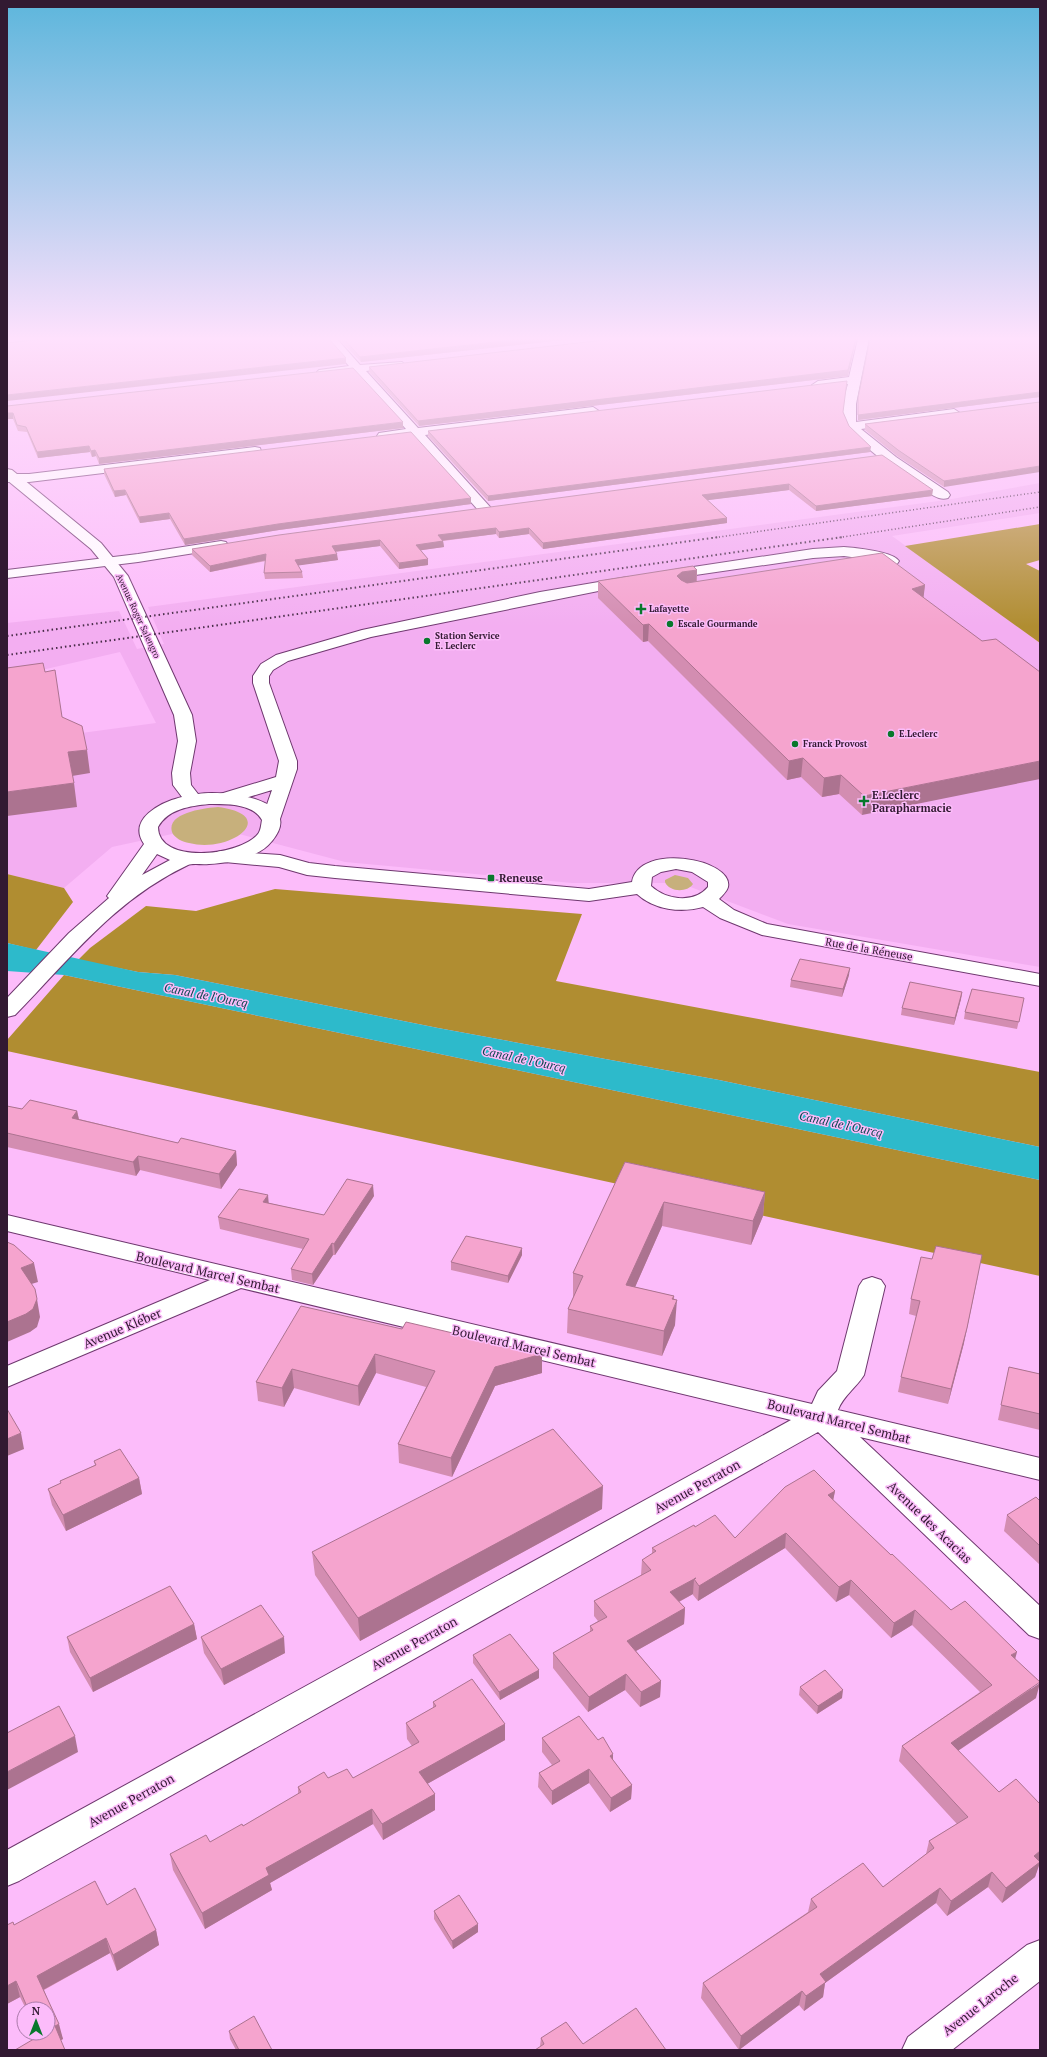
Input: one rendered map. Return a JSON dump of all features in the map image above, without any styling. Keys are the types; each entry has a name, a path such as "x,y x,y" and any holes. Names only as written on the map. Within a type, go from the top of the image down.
{"street":[{"path":"367,438 391,435"},
{"path":"417,435 484,508"},
{"path":"863,435 886,455 943,495"},
{"path":"9,477 265,450"},
{"path":"870,457 886,455"},
{"name":"Avenue Roger Salengro","path":"9,477 96,546 121,576 183,715 187,741 181,773 182,785 193,800"},
{"path":"468,510 500,506"},
{"path":"7,574 110,562 232,543"},
{"path":"655,577 831,551 874,554 892,561 852,567"},
{"path":"221,857 248,849 265,838 271,829 271,820 288,770 288,761 261,683 264,671 272,663 295,653 390,627 457,615 547,595 640,579"},
{"path":"283,781 226,798 193,800 176,805 162,812 153,820 148,829 150,839 153,845 169,853 187,858 221,857 280,860 307,869 589,895 641,887"},
{"path":"226,798 254,804 265,811 271,820"},
{"path":"265,838 268,846 280,860"},
{"path":"102,914 144,860 153,845"},
{"path":"10,1007 77,936 102,914 165,869 187,858"},
{"path":"676,863 700,867 715,877 717,883 716,889 712,894 705,899 694,902 667,902 656,899 646,893 641,887 640,881 642,876 655,867 676,863"},
{"name":"Rue de la Réneuse","path":"705,899 727,914 762,930 1040,980"},
{"name":"Boulevard Marcel Sembat","path":"7,1223 1040,1470"},
{"name":"Avenue Kléber","path":"7,1377 238,1279"},
{"path":"821,1417 828,1398 850,1375 872,1286"},
{"name":"Avenue des Acacias","path":"821,1417 1040,1626"},
{"name":"Avenue Perraton","path":"7,1869 821,1417"},
{"name":"Avenue Laroche","path":"921,2050 1040,1958"}],"shaded area":[{"path":"1040,483 1040,513 892,536 1040,643 1040,967 788,924 680,883 572,883 345,862 209,826 112,847 64,888 7,874 7,743 156,723 120,652 7,678 7,623 119,611 137,649 164,644 148,607 946,500"},
{"path":"1040,524 1040,560 1026,564 1040,571 1040,643 905,546"},
{"path":"218,807 237,811 246,818 248,825 243,832 233,839 205,845 184,842 173,834 172,825 175,820 181,816 197,810"},
{"path":"7,874 64,888 73,902 36,950 7,943"},
{"path":"675,875 688,878 693,884 687,889 683,890 670,888 665,880"},
{"path":"275,889 582,914 556,981 1040,1072 1040,1147 719,1080 438,1028 175,975 138,972 78,960 90,948 146,906 196,911"},
{"path":"64,975 1040,1180 1040,1276 7,1051 7,1040"}],"water":[{"name":"Canal de l'Ourcq","path":"7,943 138,972 175,975 438,1028 719,1080 1040,1147 1040,1180 64,975 7,971"}],"building":[{"path":"30,435 293,435 99,458 95,450 91,451 89,446 37,452"},
{"path":"386,435 414,435 471,498 278,524 184,539 169,513 139,517 125,490 114,491 104,469"},
{"path":"432,435 858,435 871,447 488,496"},
{"path":"879,435 1040,435 1040,466 944,481 898,450"},
{"path":"882,455 933,490 816,506 789,484 702,495 727,518 543,543 529,528 499,532 496,528 438,535 443,541 416,545 428,559 399,563 380,540 332,546 337,554 295,560 302,572 264,573 266,554 210,566 192,549 279,535"},
{"name":"E.Leclerc","path":"882,553 925,585 912,589 982,641 996,639 1040,672 1040,761 864,796 841,775 824,778 803,758 789,761 649,624 643,625 598,581 693,566 697,570 682,572 677,576 687,583"},
{"path":"43,663 45,672 55,670 62,717 82,726 87,750 68,752 74,783 7,792 7,668"},
{"path":"800,959 850,968 843,989 791,980"},
{"path":"910,982 962,992 955,1018 902,1008"},
{"path":"972,989 1024,998 1019,1022 965,1012"},
{"path":"30,1100 77,1111 72,1118 178,1143 181,1138 236,1151 219,1174 138,1156 133,1162 7,1133 7,1106 22,1109"},
{"path":"625,1162 765,1192 753,1221 664,1202 626,1285 674,1296 672,1299 677,1300 664,1331 568,1309 583,1276 573,1273"},
{"path":"347,1179 373,1185 312,1274 291,1269 309,1239 218,1217 239,1189 268,1195 263,1202 324,1215"},
{"path":"466,1236 522,1248 508,1276 451,1262"},
{"path":"7,1242 14,1245 34,1263 21,1268 35,1289 37,1299 33,1309 26,1314 7,1322"},
{"path":"936,1246 982,1255 967,1328 951,1389 901,1377 920,1301 911,1299 921,1257 932,1259"},
{"path":"301,1306 402,1329 406,1322 542,1354 495,1367 451,1458 398,1444 435,1371 375,1354 358,1386 292,1369 282,1388 256,1382"},
{"path":"1009,1367 1040,1374 1040,1414 1001,1405"},
{"path":"7,1409 21,1433 7,1439"},
{"path":"553,1429 603,1486 358,1618 312,1552"},
{"path":"120,1449 139,1478 63,1515 48,1489 61,1483 60,1481 96,1465 94,1461"},
{"path":"814,1470 835,1491 828,1495 891,1555 892,1554 951,1610 965,1601 1017,1652 1011,1655 1040,1682 951,1743 999,1792 1016,1779 1040,1804 1040,1851 1034,1856 1040,1862 1006,1888 992,1872 951,1901 940,1888 820,1974 826,1982 806,1996 802,1991 741,2036 703,1983 817,1907 811,1899 863,1863 883,1887 934,1848 929,1841 968,1817 902,1746 992,1685 915,1610 894,1623 851,1580 839,1587 786,1533 699,1586 694,1579 670,1592 685,1608 627,1641 661,1681 641,1692 626,1674 589,1697 553,1653 593,1630 590,1626 607,1617 594,1601 651,1570 642,1560 656,1551 652,1548 694,1525 695,1527 715,1515 735,1538 785,1487"},
{"path":"1036,1497 1040,1501 1040,1546 1007,1515"},
{"path":"170,1586 194,1624 90,1678 67,1637"},
{"path":"261,1605 284,1637 221,1669 201,1637"},
{"path":"510,1634 539,1670 499,1692 473,1655"},
{"path":"825,1670 843,1690 818,1706 800,1687"},
{"path":"472,1679 505,1724 419,1772 435,1794 382,1824 372,1809 266,1868 269,1875 202,1913 170,1854 206,1835 210,1842 242,1824 243,1826 301,1792 298,1787 324,1772 328,1778 347,1769 353,1778 419,1742 406,1723 436,1706 433,1702"},
{"path":"59,1706 75,1736 7,1772 7,1733"},
{"path":"579,1716 598,1740 603,1737 613,1754 610,1756 632,1785 611,1798 589,1769 552,1791 539,1773 560,1761 542,1738"},
{"path":"95,1881 107,1905 135,1888 156,1930 113,1955 106,1938 37,1976 48,2001 25,2001 16,1981 7,1986 7,1925 13,1922 14,1925"},
{"path":"459,1895 478,1924 452,1941 434,1911"},
{"path":"636,2008 666,2050 535,2050 544,2044 541,2038 566,2022 583,2044"},
{"path":"254,2016 272,2050 239,2050 229,2031"},
{"path":"56,2017 59,2024 56,2026"},
{"path":"56,2028 65,2050 15,2050 30,2041 56,2041"}],"railway":[{"path":"712,538 1040,492"},
{"path":"837,538 1040,507"},
{"path":"7,636 719,537"},
{"path":"837,538 843,537"},
{"path":"7,655 837,538"}],"place":[{"name":"Lafayette","path":"641,609"},
{"name":"Escale Gourmande","path":"670,624"},
{"name":"Station Service E. Leclerc","path":"427,641"},
{"name":"E.Leclerc","path":"891,734"},
{"name":"Franck Provost","path":"795,744"},
{"name":"E.Leclerc Parapharmacie","path":"864,801"},
{"name":"Reneuse","path":"491,878"}]}
